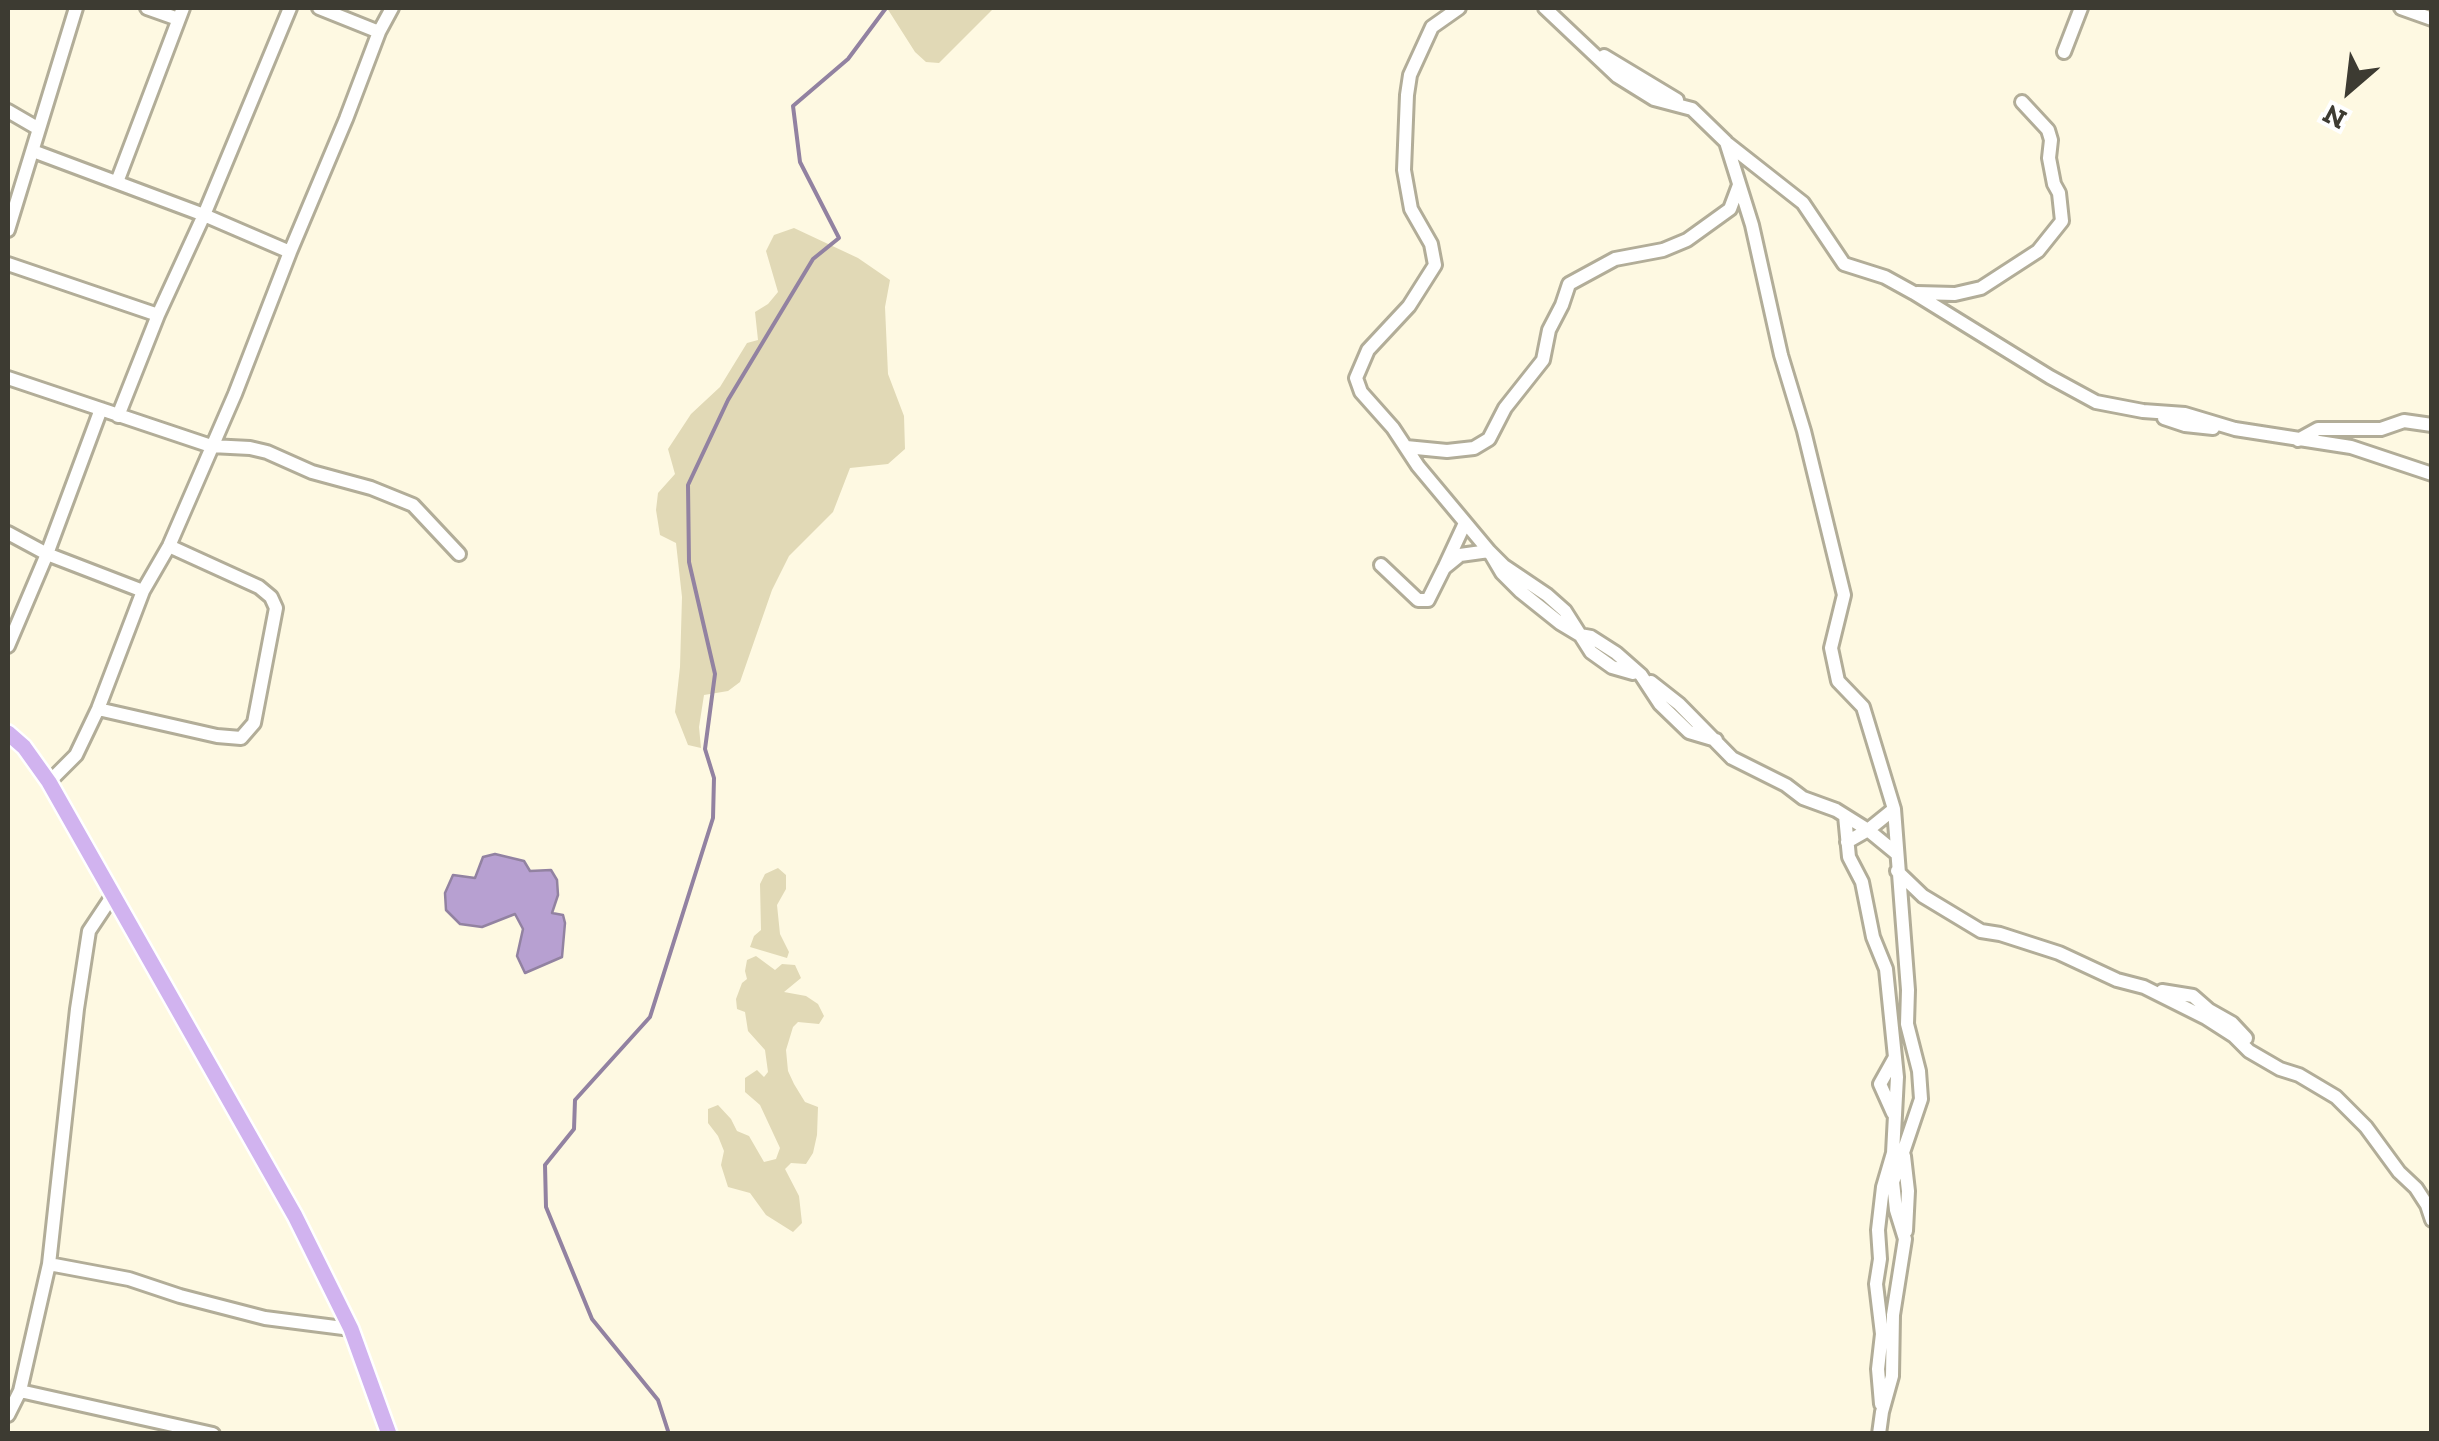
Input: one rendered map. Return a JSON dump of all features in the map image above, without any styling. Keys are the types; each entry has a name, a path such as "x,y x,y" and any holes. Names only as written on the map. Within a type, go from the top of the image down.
{"main road":[{"path":"8,733 24,747 49,782 294,1216 351,1329 389,1434"}],"street":[{"path":"8,230 76,8"},
{"path":"116,182 181,13 147,8"},
{"path":"118,416 290,8"},
{"path":"318,8 379,32"},
{"path":"49,782 76,755 98,709 143,591 169,546 235,394 392,8"},
{"path":"1459,8 1432,27 1410,75 1407,95 1404,170 1410,209 1431,244 1435,264 1409,306 1368,350 1356,378 1360,392 1393,428 1418,466 1489,552 1559,606 1591,652 1612,667 1641,675 1679,704 1732,758 1804,798 1846,816 1896,853"},
{"path":"1545,8 1617,76 1654,99 1692,109 1726,142 1803,203 1844,264 1885,277 2096,402 2185,414 2235,429 2351,447 2432,474"},
{"path":"2064,52 2081,8"},
{"path":"2401,8 2432,19"},
{"path":"1914,293 1956,294 1981,288 2038,250 2062,221 2048,130 2022,102"},
{"path":"8,110 40,129"},
{"path":"1726,142 1752,225 1781,355 1844,595 1831,648 1838,682 1864,708 1894,809 1908,990 1907,1024 1920,1099 1893,1182 1905,1239 1893,1315 1892,1376 1878,1434"},
{"path":"33,151 290,252"},
{"path":"1406,447 1474,448 1489,438 1505,408 1542,360 1549,330 1569,284 1615,259 1663,250 1687,240 1730,209 1739,185"},
{"path":"8,264 158,316"},
{"path":"8,378 211,446 267,452 312,472 371,488 413,505 459,554"},
{"path":"8,646 101,409"},
{"path":"2298,440 2318,429 2382,428 2404,422 2432,424"},
{"path":"1381,565 1418,600 1428,600 1466,523"},
{"path":"8,534 47,554 143,591"},
{"path":"98,709 217,736 241,738 254,724 276,608 271,597 259,586 169,546"},
{"path":"1444,568 1460,555 1489,552"},
{"path":"1848,842 1894,809"},
{"path":"1846,816 1848,857 1862,882 1873,937 1886,969 1895,1057 1880,1084 1893,1114 1893,1152 1882,1187 1876,1284 1882,1334 1878,1370 1882,1412"},
{"path":"1897,870 1923,896 1981,931 2059,953 2116,980 2192,996 2232,1024 2253,1045 2299,1075 2374,1138 2416,1188 2429,1207 2432,1220"},
{"path":"8,1415 20,1390 49,1264 86,942 91,924 113,895"},
{"path":"49,1264 129,1279 265,1318 351,1329"},
{"path":"20,1390 213,1434"}],"shaded area":[{"path":"887,8 994,8 939,63 926,62 915,52"},
{"path":"794,228 858,258 890,280 885,307 888,374 904,416 905,449 888,464 850,468 833,512 789,556 772,590 740,682 728,691 704,695 699,727 701,748 688,745 675,712 682,597 676,543 660,535 658,493 675,474 668,449 691,414 720,387 747,343 758,340 755,312 778,292 766,251 774,235"},
{"path":"495,854 524,861 530,871 551,870 557,880 558,895 552,913 563,915 565,923 562,957 525,973 517,956 523,929 515,914 482,927 460,924 446,910 445,893 453,875 475,878 483,857"},
{"path":"778,868 786,875 786,889 777,905 780,934 789,952 787,958 750,947 761,930 760,884 765,874"},
{"path":"756,956 775,970 782,964 795,965 801,978 784,992 806,996 818,1004 824,1016 819,1024 798,1022 786,1050 794,1084 805,1102 818,1107 813,1153 806,1164 791,1163 785,1169 799,1196 802,1223 793,1232 766,1215 750,1193 728,1187 721,1165 724,1151 708,1123 708,1109 718,1105 737,1131 749,1136 764,1162 776,1159 780,1148 760,1105 745,1092 745,1078 757,1070 764,1077 768,1072 765,1050 748,1031 745,1012 737,1009 736,999 747,979 747,960"}],"waterway":[{"path":"669,1434 658,1400 592,1319 546,1207 545,1165 574,1129 575,1100 650,1017 713,818 714,778 705,749 715,674 689,562 688,485 728,400 813,259 839,238 800,162 793,106 848,59 886,8"}]}
